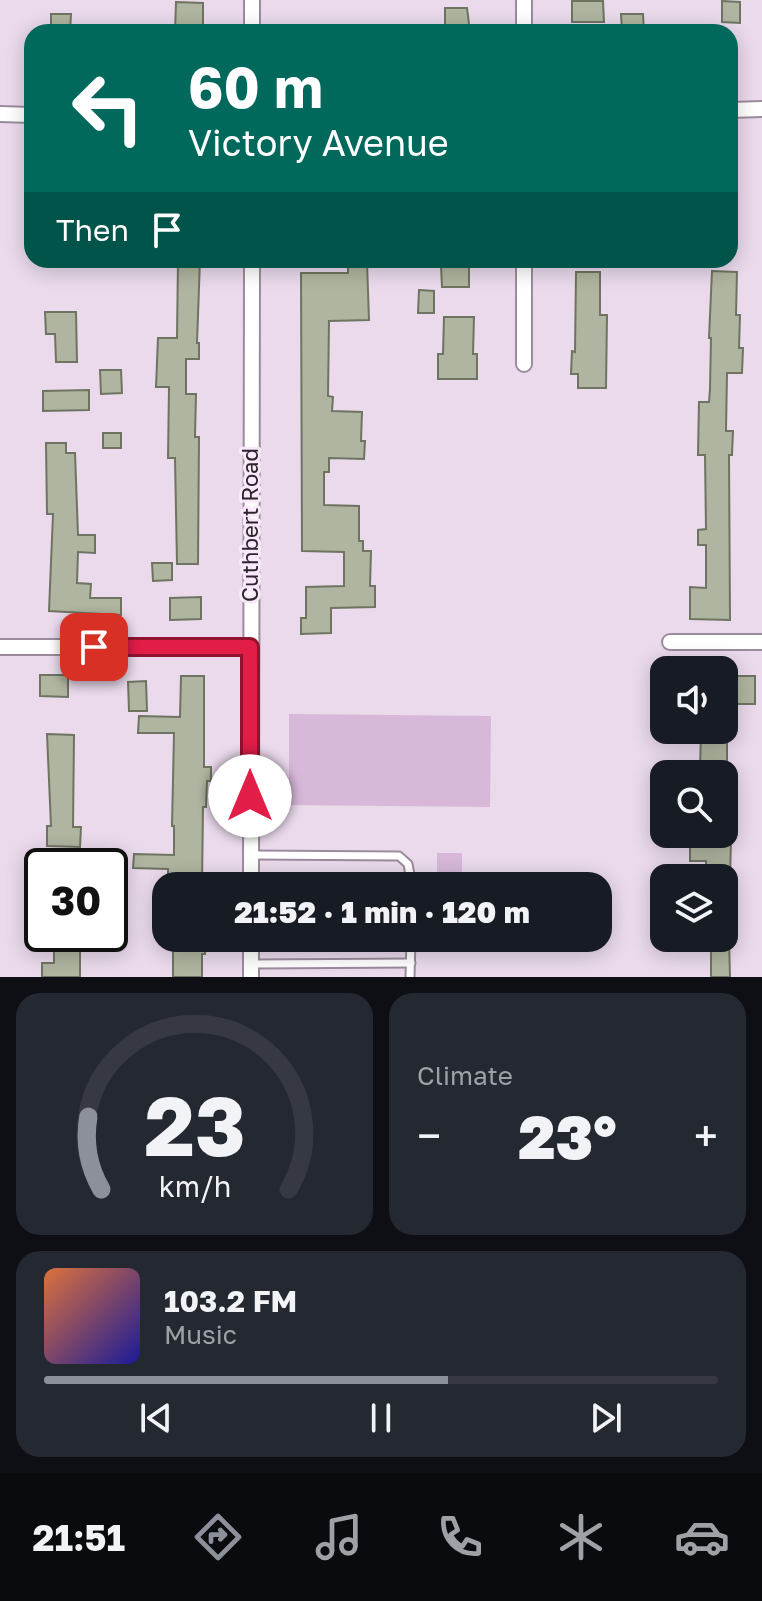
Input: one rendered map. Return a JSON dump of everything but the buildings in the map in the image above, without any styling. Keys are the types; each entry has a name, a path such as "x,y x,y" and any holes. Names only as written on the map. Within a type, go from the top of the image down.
{"street":[{"path":"252,0 252,24"},
{"path":"524,0 524,24"},
{"path":"738,110 762,109"},
{"path":"0,114 24,115"},
{"name":"Cuthbert Road","path":"251,872 252,268"},
{"path":"524,268 524,364"},
{"path":"670,642 762,642"},
{"path":"0,647 250,647"}],"lane":[{"path":"250,855 399,856 408,864 409,872"},
{"path":"410,977 411,952"},
{"path":"251,970 411,963"}],"shaded area":[{"path":"289,714 491,716 490,807 289,805"},
{"path":"437,853 462,853 462,872 437,872"}],"route":[{"path":"94,647 250,647 250,796"}]}
